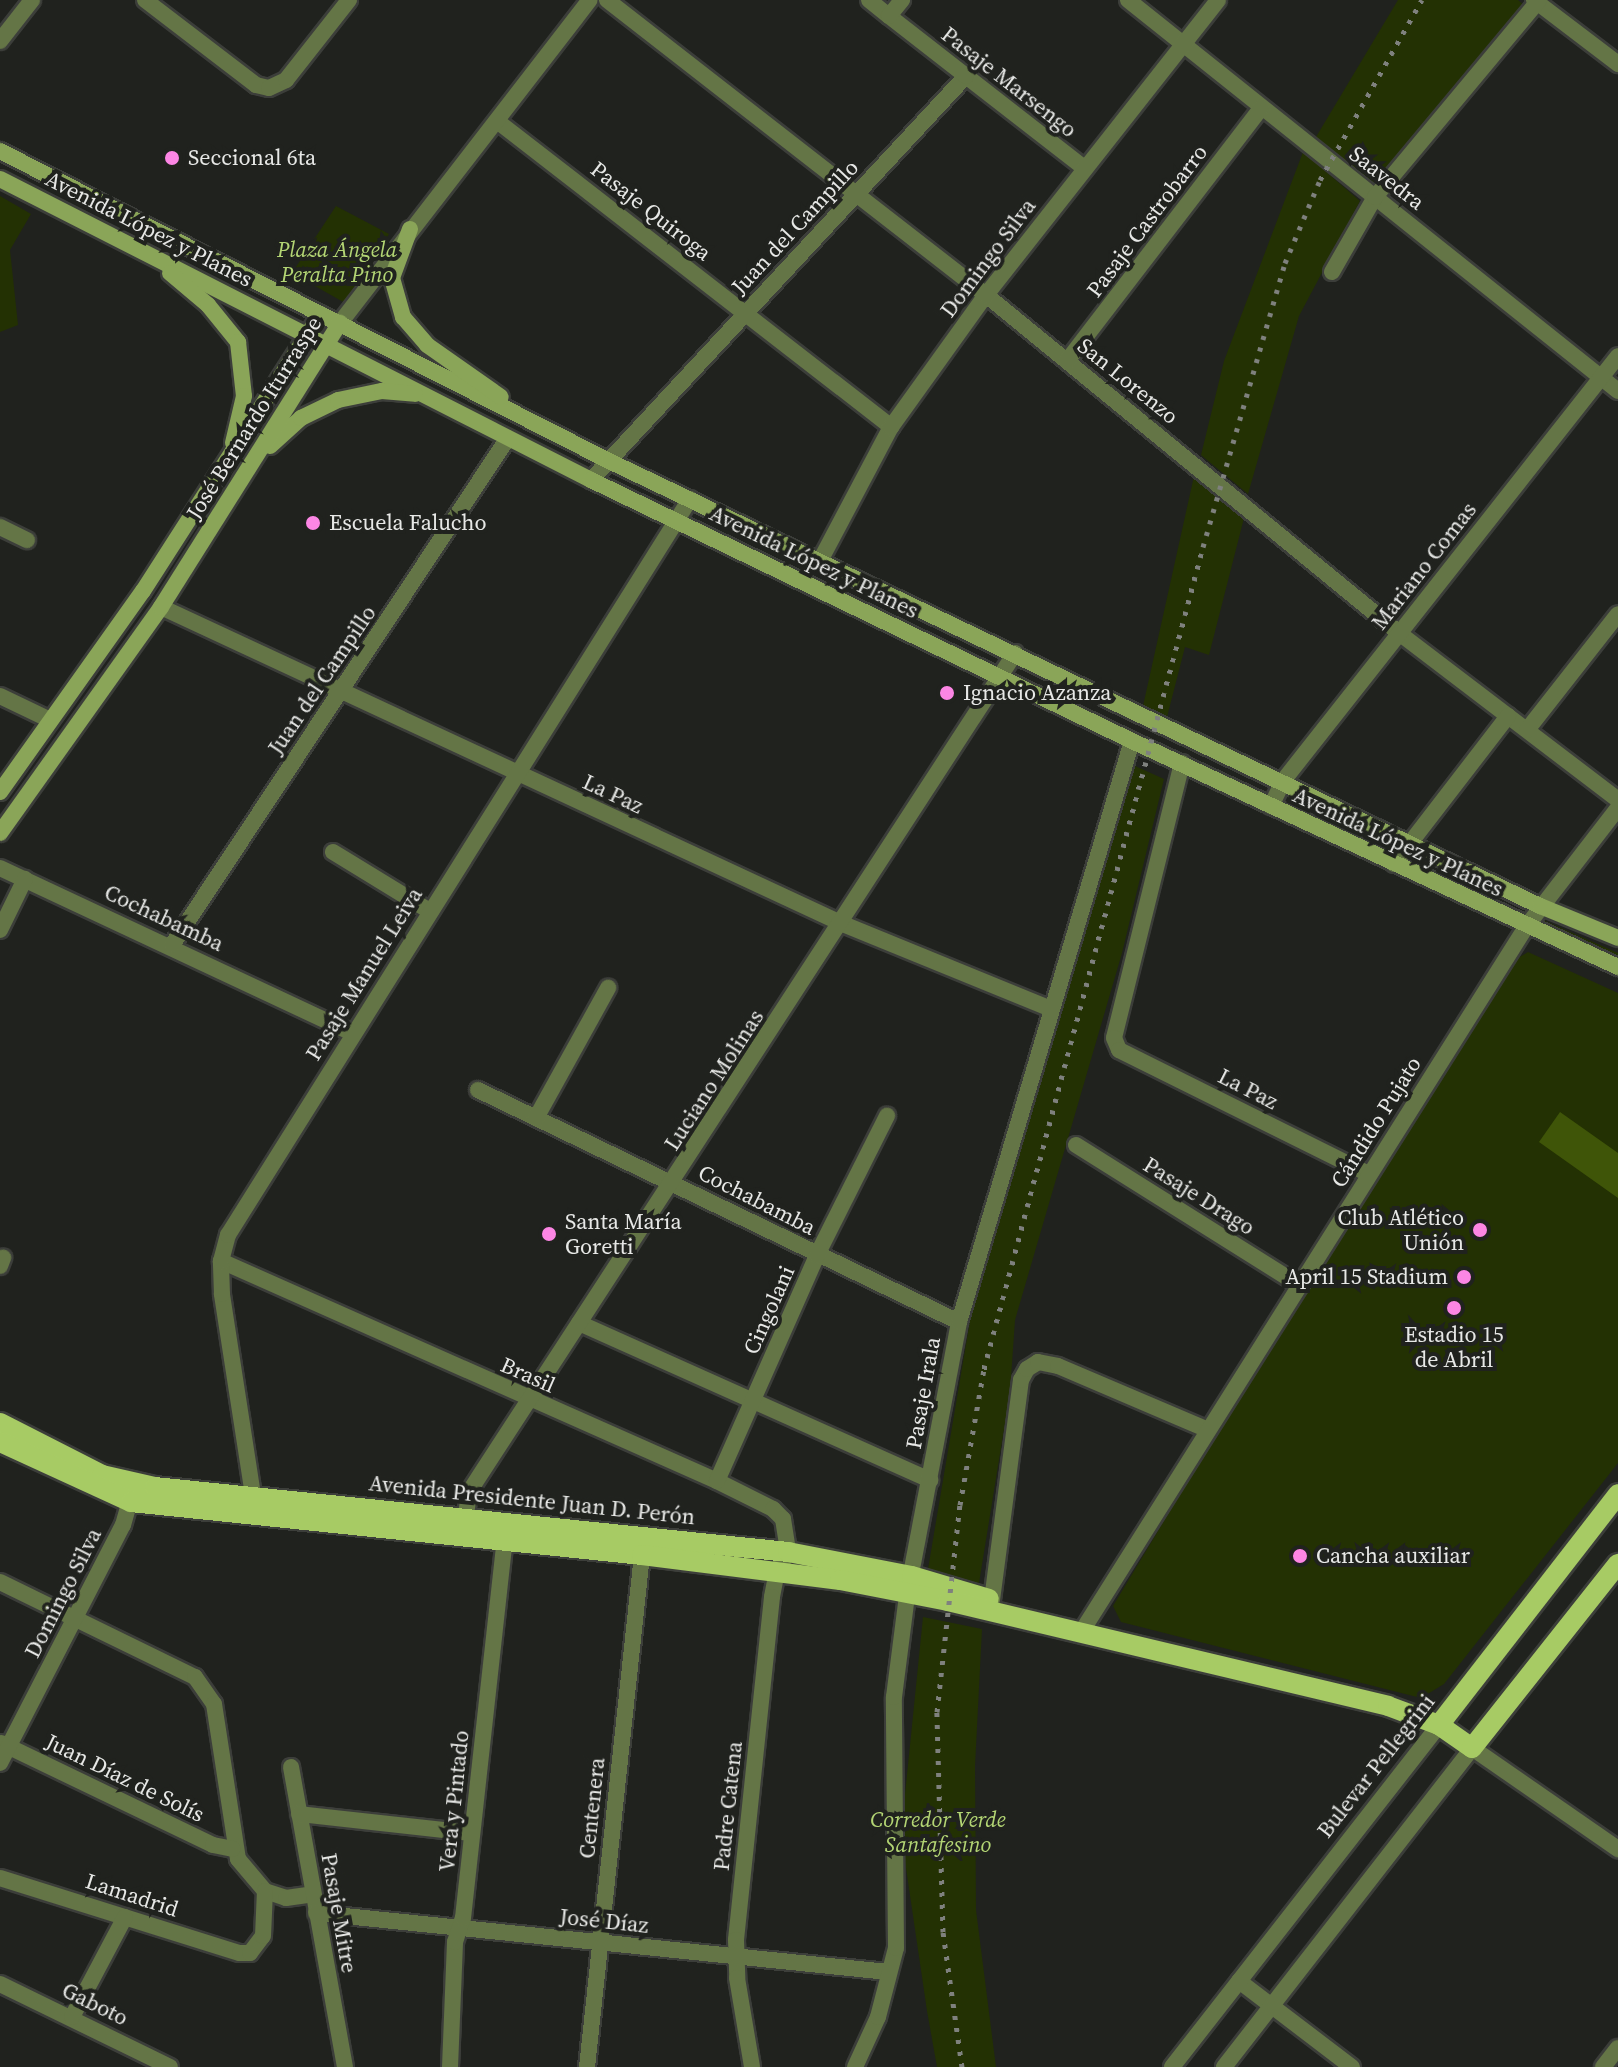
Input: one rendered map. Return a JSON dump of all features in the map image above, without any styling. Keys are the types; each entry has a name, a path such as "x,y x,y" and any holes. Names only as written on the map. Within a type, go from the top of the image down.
{"main road":[{"name":"Avenida López y Planes","path":"0,151 609,461 1540,906 1618,938"},
{"name":"Avenida López y Planes","path":"0,179 591,480 1132,741 1526,927 1618,967"},
{"path":"410,229 392,278 397,306 408,325 438,353 559,436"},
{"path":"126,243 195,293 238,342 244,396 219,476"},
{"name":"José Bernardo Iturraspe","path":"0,792 219,476 321,314"},
{"name":"José Bernardo Iturraspe","path":"0,833 161,607 340,323"},
{"path":"234,490 285,430 324,406 382,391 432,398"},
{"name":"Avenida Presidente Juan D. Perón","path":"0,1423 132,1492"},
{"name":"Avenida Presidente Juan D. Perón","path":"0,1442 132,1492 464,1525 788,1552 1073,1628 1388,1706 1439,1725 1472,1748"},
{"name":"Bulevar Pellegrini","path":"1439,1725 1618,1494"},
{"name":"Avenida Presidente Juan D. Perón","path":"464,1525 505,1539 910,1585 992,1600 1073,1628"},
{"path":"1472,1748 1618,1564"}],"street":[{"path":"0,41 32,0"},
{"path":"145,0 256,85 269,88 286,80 349,0"},
{"name":"José Bernardo Iturraspe","path":"340,323 590,0"},
{"name":"San Lorenzo","path":"607,0 986,295 1399,633 1618,800"},
{"name":"Pasaje Marsengo","path":"869,0 1084,168"},
{"path":"889,16 902,0"},
{"name":"Saavedra","path":"1128,0 1618,391"},
{"name":"Domingo Silva","path":"820,561 891,427 986,295 1218,0"},
{"path":"1332,272 1375,197 1537,1 1618,64"},
{"name":"Juan del Campillo","path":"591,480 966,76"},
{"name":"Pasaje Castrobarro","path":"1067,361 1261,108"},
{"name":"Pasaje Quiroga","path":"497,121 891,427"},
{"name":"Mariano Comas","path":"1271,806 1283,781 1618,356"},
{"name":"Juan del Campillo","path":"172,945 508,438"},
{"name":"Pasaje Manuel Leiva","path":"255,1504 221,1261 228,1235 428,910 520,775 690,499"},
{"path":"0,527 27,540"},
{"name":"La Paz","path":"161,607 843,924 1051,1009"},
{"path":"1527,730 1618,614"},
{"name":"Luciano Molinas","path":"464,1525 469,1492 843,924 1015,653"},
{"path":"0,696 50,720"},
{"path":"1394,864 1408,841 1508,716"},
{"name":"Pasaje Irala","path":"855,2067 878,2017 896,1948 894,1697 910,1585 959,1322 1132,741"},
{"name":"La Paz","path":"1182,763 1114,1038 1119,1050 1369,1174"},
{"name":"Cándido Pujato","path":"1073,1628 1208,1430 1526,927 1618,808"},
{"path":"333,852 428,910"},
{"name":"Cochabamba","path":"0,868 172,945 352,1033"},
{"path":"0,930 25,879"},
{"path":"536,1118 608,988"},
{"name":"Cochabamba","path":"478,1090 959,1322"},
{"name":"Cingolani","path":"717,1481 817,1255 887,1116"},
{"name":"Pasaje Drago","path":"1076,1145 1298,1284"},
{"name":"Brasil","path":"221,1261 717,1481 773,1509 789,1533 788,1552"},
{"path":"579,1323 930,1480"},
{"path":"992,1600 1021,1380 1038,1362 1058,1366 1208,1430"},
{"name":"Domingo Silva","path":"0,1763 4,1744 75,1618 132,1492"},
{"name":"Vera y Pintado","path":"450,2067 460,1928 505,1539"},
{"name":"Padre Catena","path":"752,2067 735,1957 777,1571 788,1552"},
{"name":"Centenera","path":"587,2067 642,1555"},
{"path":"0,1582 195,1677 214,1704 233,1849 265,1891 286,1898 313,1894"},
{"name":"Bulevar Pellegrini","path":"1172,2067 1439,1725"},
{"name":"Juan Díaz de Solís","path":"4,1744 213,1845 233,1849"},
{"path":"1224,2067 1472,1748"},
{"name":"Avenida Presidente Juan D. Perón","path":"1472,1748 1618,1849"},
{"name":"Pasaje Mitre","path":"291,1767 345,2067"},
{"path":"299,1814 472,1833"},
{"name":"Lamadrid","path":"0,1878 216,1948 250,1953 263,1936 265,1891"},
{"name":"José Díaz","path":"316,1913 888,1972"},
{"path":"72,2017 125,1917"},
{"path":"1239,1981 1352,2067"},
{"name":"Gaboto","path":"0,1984 72,2017 143,2060 170,2067"},
{"path":"1603,2067 1618,2048"}],"green space":[{"path":"1398,0 1518,0 1524,5 1374,183 1316,137"},
{"path":"1303,152 1360,201 1299,316 1248,494 1201,455 1224,361"},
{"path":"0,196 31,214 10,250 18,325 0,332"},
{"name":"Plaza Ángela Peralta Pino","path":"336,206 389,234 345,303 292,273"},
{"path":"1194,476 1244,518 1209,655 1185,647 1167,717 1143,706"},
{"path":"1135,766 1164,779 1122,953 1015,1320 1010,1392 979,1583 928,1569 972,1309"},
{"path":"1543,920 1618,953 1618,956 1542,924"},
{"name":"Club Atlético Unión","path":"1528,952 1618,993 1618,1463 1444,1684 1421,1698 1121,1622 1113,1606 1272,1341 1508,964"},
{"name":"Corredor Verde Santafesino","path":"923,1617 982,1629 975,1766 976,1910 996,2067 937,2067 927,2011 901,1834"}],"shaded area":[{"path":"1560,1112 1618,1153 1618,1198 1539,1142"}],"railway":[{"path":"962,2067 943,1932 937,1712 960,1505 984,1369 1203,547 1285,263 1320,180 1422,0"}],"place":[{"name":"Seccional 6ta","path":"172,158"},
{"name":"Escuela Falucho","path":"313,523"},
{"name":"Ignacio Azanza","path":"947,693"},
{"name":"Club Atlético Unión","path":"1480,1230"},
{"name":"Santa María Goretti","path":"549,1234"},
{"name":"April 15 Stadium","path":"1464,1277"},
{"name":"Estadio 15 de Abril","path":"1454,1308"},
{"name":"Cancha auxiliar","path":"1300,1556"}]}
